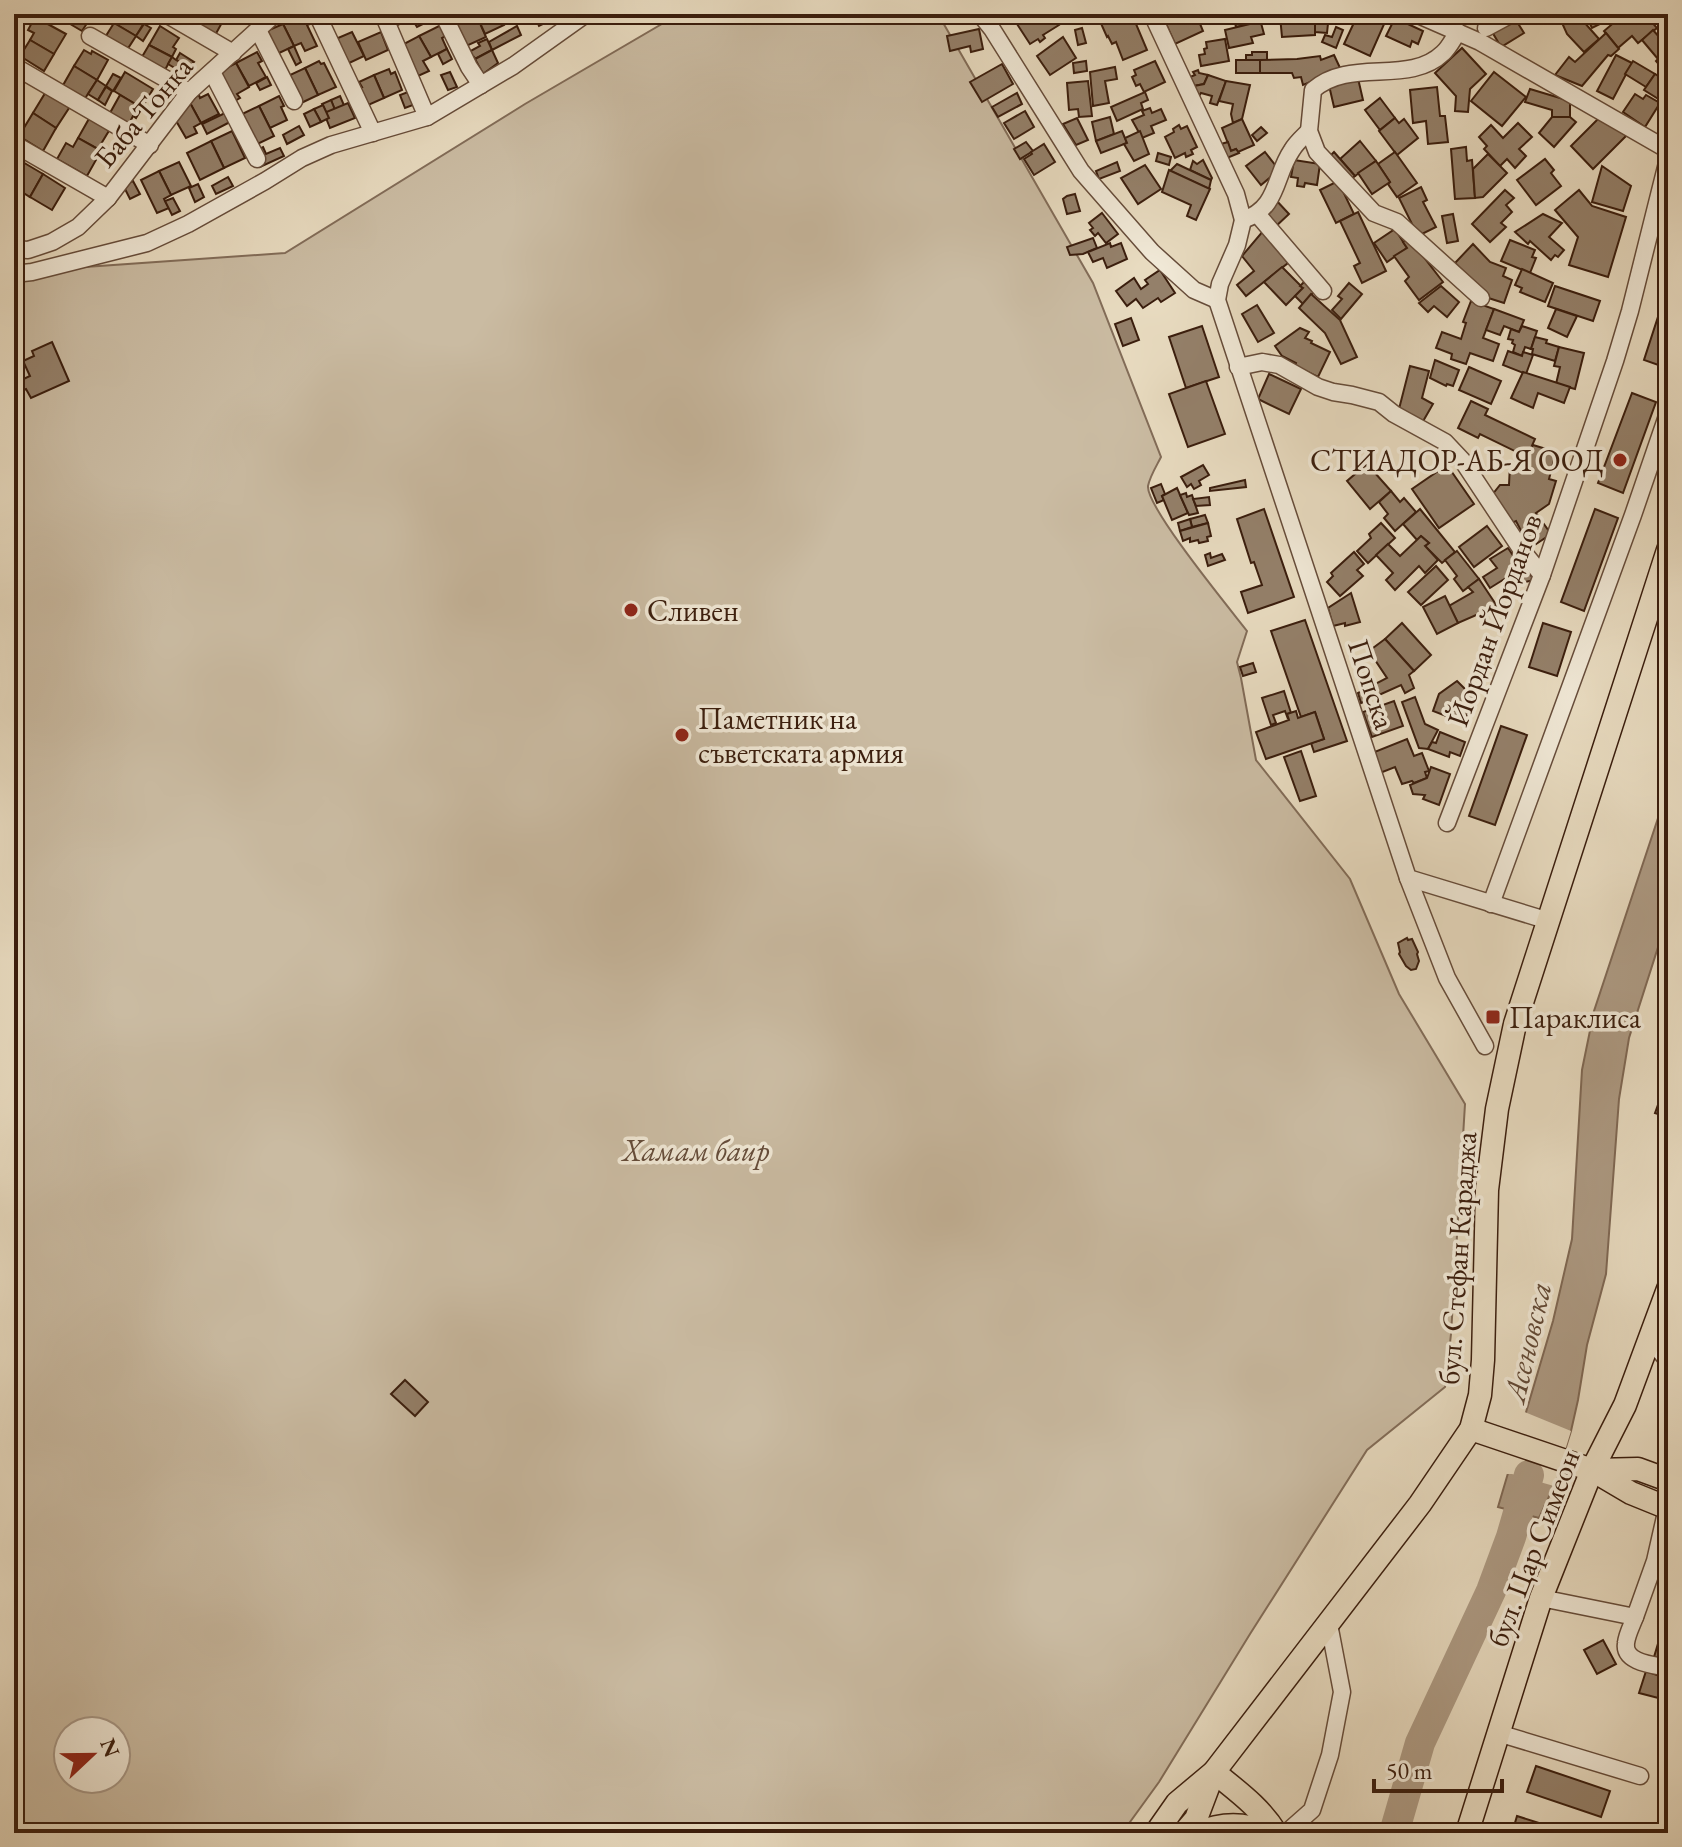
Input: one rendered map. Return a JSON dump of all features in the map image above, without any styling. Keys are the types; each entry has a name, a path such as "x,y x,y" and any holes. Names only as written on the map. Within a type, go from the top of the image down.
{"main road":[{"name":"бул. Стефан Караджа","path":"1214,1772 1420,1504 1471,1429 1480,1395 1483,1360 1487,1190 1497,1109 1515,1024 1668,550"},
{"name":"бул. Цар Симеон","path":"1467,1833 1541,1598 1592,1470 1625,1405 1668,1289"},
{"path":"1471,1429 1592,1470 1631,1493 1668,1508"},
{"path":"1592,1470 1638,1469 1668,1480"},
{"path":"1156,1833 1177,1803 1214,1772"},
{"path":"1214,1772 1192,1828 1243,1825 1267,1833"},
{"path":"1214,1772 1266,1817 1276,1833"}],"street":[{"path":"166,14 233,53"},
{"name":"Баба Тонка","path":"14,249 28,250 52,242 78,227 108,198 189,92 275,14"},
{"path":"317,14 373,133"},
{"path":"383,14 427,117"},
{"path":"443,14 481,85"},
{"path":"14,274 147,243 188,224 302,158 331,145 427,117 513,66 586,14"},
{"path":"980,14 1081,171 1152,252 1194,290 1205,296 1217,300 1220,284 1250,218 1274,191 1291,151 1309,131"},
{"path":"1152,14 1250,218 1323,291"},
{"path":"1416,14 1458,32 1484,28 1512,14"},
{"path":"1484,28 1668,150"},
{"path":"258,30 294,101"},
{"path":"1458,32 1444,53 1427,64 1408,69 1358,71 1324,79 1313,90 1309,131 1317,152 1374,213 1397,222 1481,298"},
{"path":"90,36 189,92"},
{"path":"14,66 150,145"},
{"path":"212,72 257,159"},
{"path":"14,144 108,198"},
{"name":"Йордан Йорданов","path":"1447,823 1542,575 1623,336 1668,159"},
{"name":"Попска","path":"1217,300 1408,878 1447,978 1485,1046"},
{"path":"1238,367 1262,362 1279,365 1318,387 1379,402 1394,414 1445,442 1462,460 1542,575"},
{"path":"1491,904 1668,413"},
{"path":"1408,878 1549,921"},
{"path":"1650,1339 1668,1361"},
{"path":"1668,1508 1662,1563 1635,1617 1625,1646 1629,1655 1636,1660 1668,1668"},
{"path":"1541,1598 1635,1617"},
{"path":"1286,1833 1312,1810 1330,1755 1342,1692 1329,1624"},
{"path":"1498,1733 1640,1776"}],"green space":[{"name":"Хамам баир","path":"679,14 938,14 1093,283 1161,457 1148,486 1151,497 1174,535 1247,631 1237,662 1256,760 1350,879 1399,994 1465,1104 1445,1387 1367,1450 1159,1782 1122,1833 14,1833 14,272 285,253 525,104"}],"shaded area":[{"path":"1668,788 1668,916 1629,1038 1619,1099 1606,1274 1587,1345 1571,1431 1554,1486 1539,1518 1498,1507 1553,1321 1572,1239 1582,1070 1594,1011"}],"pier":[{"path":"1522,1411 1571,1431 1554,1486 1503,1474"}],"building":[{"path":"59,14 93,14 82,31 60,18 62,15"},
{"path":"119,14 141,14 147,18 136,36 114,23"},
{"path":"179,14 215,14 224,19 213,39"},
{"path":"299,14 305,14 317,46 305,51 301,43 294,46 283,24"},
{"path":"387,14 409,14 411,19 393,27"},
{"path":"409,14 431,14 433,19 417,27"},
{"path":"467,14 476,14 486,37 464,47 452,21"},
{"path":"476,14 499,14 504,25 485,34"},
{"path":"534,14 563,14 539,26"},
{"path":"1026,14 1052,14 1059,25 1043,35 1045,38 1040,42 1038,39 1030,44 1017,24"},
{"path":"1099,14 1136,14 1140,22 1136,24 1147,50 1123,60 1116,42 1112,44 1107,37"},
{"path":"1187,14 1196,14 1203,31 1175,44 1166,24"},
{"path":"1233,14 1274,14 1275,20 1236,27"},
{"path":"1315,14 1315,35 1282,37 1280,16"},
{"path":"1315,14 1329,14 1327,33 1315,32"},
{"path":"1358,14 1367,14 1385,22 1370,56 1344,44"},
{"path":"1558,14 1580,14 1599,39 1584,52 1567,34"},
{"path":"1585,14 1620,14 1592,28"},
{"path":"1624,14 1645,14 1657,28 1638,43 1632,36 1618,48 1604,31"},
{"path":"35,17 66,34 54,54 30,40 34,33 28,30"},
{"path":"1514,17 1524,33 1501,47 1491,30"},
{"path":"1395,18 1423,31 1418,44 1412,41 1410,47 1386,36"},
{"path":"114,23 136,36 125,53 104,39"},
{"path":"1261,23 1264,34 1251,37 1253,43 1229,48 1225,30"},
{"path":"144,24 151,28 143,41 136,36"},
{"path":"283,24 294,46 277,54 262,33"},
{"path":"441,25 447,49 431,57 419,36"},
{"path":"160,26 179,38 173,47 176,49 172,57 149,45"},
{"path":"517,26 521,35 492,50 489,42"},
{"path":"1336,27 1343,30 1336,48 1322,42 1325,35 1332,37"},
{"path":"1082,28 1086,43 1078,45 1075,30"},
{"path":"979,29 983,49 971,52 970,46 950,51 947,36"},
{"path":"1653,30 1668,47 1667,74 1642,40"},
{"path":"352,32 364,56 345,65 331,41"},
{"path":"381,32 388,50 366,60 358,42"},
{"path":"1606,33 1619,49 1608,55 1582,86 1555,75 1569,57 1575,62"},
{"path":"419,36 431,57 423,61 429,71 418,76 400,46"},
{"path":"1063,37 1076,58 1050,75 1037,56"},
{"path":"487,39 492,50 470,59 467,53"},
{"path":"1225,39 1229,61 1201,66 1199,55 1205,54 1206,42"},
{"path":"30,40 54,54 44,71 20,56"},
{"path":"149,45 172,57 159,81 136,67"},
{"path":"294,46 301,62 296,65 288,49"},
{"path":"1462,48 1486,74 1470,89 1468,112 1455,111 1456,96 1435,73"},
{"path":"447,49 452,59 443,64 438,54"},
{"path":"84,50 108,60 97,80 74,66"},
{"path":"492,50 498,63 483,74 475,59"},
{"path":"257,52 262,61 258,63 266,77 249,86 236,63"},
{"path":"1252,52 1267,52 1267,60 1246,60 1246,55 1252,55"},
{"path":"180,53 194,62 189,67 176,60"},
{"path":"1334,55 1341,70 1303,85 1301,77 1294,78 1292,73 1260,73 1260,60 1320,56 1321,60"},
{"path":"1616,55 1632,63 1613,99 1597,91"},
{"path":"172,57 189,67 183,73 168,64"},
{"path":"1236,60 1260,60 1260,73 1236,73"},
{"path":"319,61 324,63 336,87 318,95 305,68"},
{"path":"1086,61 1087,71 1074,73 1073,63"},
{"path":"1155,61 1165,82 1144,92 1140,84 1136,86 1132,77 1136,75 1134,70"},
{"path":"1633,61 1655,74 1646,87 1625,74"},
{"path":"236,63 249,87 237,94 240,98 233,102 215,74"},
{"path":"1002,64 1013,84 982,102 970,82"},
{"path":"74,66 97,80 84,100 62,87"},
{"path":"1115,67 1117,79 1105,81 1109,103 1093,106 1090,72"},
{"path":"305,68 318,95 299,104 290,75"},
{"path":"389,69 391,74 395,72 402,90 384,98 374,75"},
{"path":"1198,70 1208,75 1204,84 1194,86 1190,77"},
{"path":"125,72 153,89 142,108 114,91"},
{"path":"450,72 457,87 448,90 441,75"},
{"path":"1494,72 1526,97 1502,126 1471,101"},
{"path":"113,74 121,78 113,91 106,86"},
{"path":"1357,74 1363,100 1334,107 1328,81"},
{"path":"1655,74 1668,82 1668,105 1644,90"},
{"path":"374,75 384,98 366,106 358,88 362,87 359,82"},
{"path":"1208,75 1226,81 1217,105 1210,103 1212,96 1201,93 1199,96 1194,86 1204,84"},
{"path":"267,77 271,85 260,90 256,83"},
{"path":"97,80 106,86 98,100 88,94"},
{"path":"1088,81 1092,116 1079,117 1078,109 1069,110 1067,83"},
{"path":"1226,81 1250,85 1242,119 1233,123 1233,104 1219,101"},
{"path":"106,87 112,91 105,105 98,100"},
{"path":"1437,87 1440,116 1445,116 1448,142 1428,144 1426,121 1413,123 1410,90"},
{"path":"1530,89 1570,101 1570,117 1552,117 1552,110 1525,102"},
{"path":"47,90 71,105 56,128 33,113"},
{"path":"408,92 413,105 405,108 400,95"},
{"path":"1145,92 1148,100 1141,103 1143,109 1117,121 1111,107"},
{"path":"1017,93 1022,104 998,117 992,107"},
{"path":"208,94 219,114 201,123 189,101"},
{"path":"1635,94 1643,99 1646,95 1660,103 1645,127 1623,112"},
{"path":"120,95 142,108 129,124 110,113"},
{"path":"279,96 287,120 270,128 259,106"},
{"path":"340,96 346,110 337,115 331,100"},
{"path":"1380,98 1395,118 1380,130 1365,110"},
{"path":"331,100 337,115 329,118 322,104"},
{"path":"189,101 201,123 194,127 197,133 186,138 175,119"},
{"path":"348,103 355,118 330,128 324,113"},
{"path":"323,105 329,118 321,122 314,109"},
{"path":"259,106 274,136 253,146 238,116"},
{"path":"1150,108 1152,113 1161,109 1166,120 1151,126 1154,133 1142,138 1132,120 1144,115 1142,111"},
{"path":"314,109 321,122 310,127 304,114"},
{"path":"1025,111 1034,127 1014,139 1004,123"},
{"path":"33,113 56,128 43,151 19,136"},
{"path":"225,113 230,122 207,134 202,124"},
{"path":"90,117 110,129 98,149 78,138"},
{"path":"1110,117 1114,134 1096,141 1092,122"},
{"path":"1552,117 1570,117 1576,122 1554,147 1539,133"},
{"path":"1077,118 1088,140 1076,145 1063,124"},
{"path":"1395,118 1399,123 1404,119 1418,138 1397,155 1379,131"},
{"path":"1242,119 1254,145 1238,152 1236,149 1231,151 1222,128"},
{"path":"1598,119 1628,134 1593,169 1571,146"},
{"path":"1518,123 1532,137 1519,149 1526,156 1515,168 1507,159 1500,166 1484,149 1487,146 1479,137 1491,125 1503,138"},
{"path":"1179,125 1181,129 1187,126 1197,147 1191,150 1193,154 1186,157 1185,153 1175,158 1165,137"},
{"path":"299,126 304,135 287,144 283,135"},
{"path":"1261,127 1267,133 1257,141 1252,135"},
{"path":"232,131 245,158 224,168 211,141"},
{"path":"1122,131 1127,143 1101,153 1096,141"},
{"path":"1140,131 1149,154 1134,161 1124,144 1127,143 1125,138"},
{"path":"78,138 101,151 87,176 57,159 66,143 73,147"},
{"path":"211,141 224,168 200,180 187,153"},
{"path":"1360,141 1376,161 1355,176 1340,159"},
{"path":"1026,142 1033,151 1020,159 1014,149"},
{"path":"1228,142 1231,151 1236,149 1239,153 1227,158 1221,144"},
{"path":"1044,144 1055,162 1034,175 1024,159"},
{"path":"263,147 266,154 280,148 284,156 260,167 253,152"},
{"path":"1466,147 1467,161 1472,160 1475,198 1455,199 1451,149"},
{"path":"1265,152 1279,170 1261,185 1246,166"},
{"path":"1334,152 1355,176 1347,182 1327,159"},
{"path":"1395,152 1417,183 1397,197 1378,164"},
{"path":"1158,153 1171,157 1169,165 1156,161"},
{"path":"1488,154 1507,173 1483,197 1475,198 1473,169"},
{"path":"1545,159 1561,186 1536,205 1517,180"},
{"path":"1203,160 1211,180 1190,170 1193,161 1197,164"},
{"path":"1294,160 1320,164 1317,185 1305,183 1304,187 1297,186 1298,178 1291,177"},
{"path":"21,161 43,174 30,197 14,187 14,173"},
{"path":"1376,161 1390,182 1372,194 1358,173"},
{"path":"179,162 191,186 171,195 159,171"},
{"path":"1117,162 1120,171 1099,179 1096,171"},
{"path":"1177,164 1211,180 1209,189 1170,171"},
{"path":"1145,165 1161,189 1138,204 1121,178"},
{"path":"1602,166 1631,186 1623,211 1592,202"},
{"path":"1169,170 1210,189 1196,220 1187,216 1191,205 1162,192"},
{"path":"159,171 171,195 164,199 169,208 157,213 141,180"},
{"path":"43,174 65,188 52,210 30,197"},
{"path":"228,177 233,186 216,194 212,186"},
{"path":"133,181 140,194 130,199 123,185"},
{"path":"1338,181 1354,214 1336,223 1320,190"},
{"path":"198,184 204,197 195,202 189,188"},
{"path":"1421,187 1427,200 1423,202 1436,227 1418,236 1399,198"},
{"path":"1505,190 1514,198 1506,205 1512,212 1501,223 1506,227 1490,242 1472,224"},
{"path":"1579,190 1592,206 1626,217 1608,277 1569,265 1578,237 1555,210"},
{"path":"1075,194 1080,211 1067,214 1063,199"},
{"path":"173,198 180,211 172,215 165,201"},
{"path":"1275,199 1289,214 1274,228 1264,218"},
{"path":"1358,212 1386,271 1362,283 1354,266 1360,263 1340,221"},
{"path":"1102,213 1118,234 1106,243 1098,233 1095,236 1089,223"},
{"path":"1453,214 1458,241 1447,243 1442,216"},
{"path":"1543,214 1562,223 1549,237 1564,250 1551,260 1515,232"},
{"path":"1395,229 1407,248 1387,262 1374,243"},
{"path":"1263,231 1288,263 1246,296 1237,285 1254,271 1242,256"},
{"path":"1093,238 1097,248 1070,255 1067,247"},
{"path":"1409,238 1443,282 1419,300 1405,281 1409,277 1394,256 1407,248 1403,242"},
{"path":"1510,240 1535,250 1532,257 1536,258 1530,273 1501,261"},
{"path":"1668,242 1668,274 1659,271"},
{"path":"1110,243 1111,247 1121,243 1127,259 1107,268 1103,258 1093,262 1088,252"},
{"path":"1473,244 1490,262 1506,268 1503,276 1512,280 1504,303 1479,295 1481,289 1455,263"},
{"path":"1282,267 1303,288 1286,305 1264,282"},
{"path":"1522,269 1553,283 1545,302 1520,292 1522,288 1515,285"},
{"path":"1160,270 1175,293 1161,302 1158,298 1143,308 1136,299 1127,306 1116,291 1134,278 1141,289 1148,284 1145,280"},
{"path":"1304,282 1314,292 1303,304 1295,296 1303,288 1300,286"},
{"path":"1349,283 1362,294 1341,319 1332,310 1342,299 1338,296"},
{"path":"1441,286 1459,302 1447,317 1434,306 1428,312 1419,303"},
{"path":"1555,286 1600,301 1593,321 1548,306"},
{"path":"1668,286 1668,356 1664,367 1644,360"},
{"path":"1311,294 1340,320 1357,357 1341,364 1325,333 1299,308"},
{"path":"1471,301 1494,309 1483,338 1499,344 1493,361 1470,353 1466,364 1451,359 1452,354 1436,348 1442,332 1461,339"},
{"path":"1257,305 1274,333 1258,342 1242,314"},
{"path":"1494,309 1524,320 1519,332 1504,326 1500,335 1486,330"},
{"path":"1556,309 1577,316 1567,337 1548,328"},
{"path":"1131,318 1139,340 1123,346 1115,324"},
{"path":"1202,326 1219,377 1186,388 1169,337"},
{"path":"1522,326 1537,331 1531,349 1525,347 1522,356 1513,352 1515,345 1513,340 1508,339 1511,329 1519,332"},
{"path":"1300,328 1309,332 1305,338 1311,343 1330,352 1318,377 1295,366 1296,363 1282,356 1275,346"},
{"path":"1535,337 1559,347 1555,361 1532,354"},
{"path":"52,342 69,381 31,398 26,389 21,391 17,382 30,376 23,361 34,356 32,351"},
{"path":"1559,347 1584,353 1575,389 1556,384 1560,367 1554,366"},
{"path":"1508,351 1522,356 1523,352 1533,355 1526,374 1503,365"},
{"path":"1435,360 1459,370 1453,386 1430,378"},
{"path":"1410,366 1429,371 1422,398 1433,404 1422,423 1399,409"},
{"path":"1469,367 1501,381 1491,404 1459,390"},
{"path":"1523,372 1570,387 1564,403 1538,393 1533,408 1511,398"},
{"path":"1269,374 1301,389 1289,414 1258,399"},
{"path":"1206,381 1225,434 1188,447 1169,394"},
{"path":"1632,393 1656,402 1623,493 1598,483"},
{"path":"1471,401 1488,409 1485,415 1535,439 1527,457 1480,434 1478,438 1458,428"},
{"path":"1533,445 1556,452 1549,479 1556,481 1549,504 1536,513 1551,534 1530,548 1516,521 1512,523 1492,495 1500,485 1509,485 1510,464 1517,466 1522,455 1527,457"},
{"path":"1367,464 1391,491 1370,509 1347,481"},
{"path":"1203,465 1209,475 1199,481 1201,485 1194,489 1191,484 1187,487 1181,477"},
{"path":"1447,465 1474,504 1439,528 1412,489"},
{"path":"1245,480 1246,487 1210,491 1210,488"},
{"path":"1161,484 1164,500 1157,503 1151,488"},
{"path":"1177,488 1188,513 1172,520 1162,496"},
{"path":"1391,491 1400,502 1404,498 1416,512 1395,531 1384,518 1388,514 1379,502"},
{"path":"1186,493 1187,497 1192,495 1198,513 1189,515 1180,495"},
{"path":"1209,497 1210,505 1196,506 1193,499"},
{"path":"1264,509 1294,597 1248,613 1241,592 1262,585 1254,562 1251,563 1237,519"},
{"path":"1420,509 1455,552 1442,563 1425,546 1429,543 1421,536 1417,540 1403,524"},
{"path":"1595,509 1618,518 1584,611 1561,602"},
{"path":"1205,515 1208,523 1192,527 1190,519"},
{"path":"1190,519 1192,527 1180,531 1178,523"},
{"path":"1208,523 1211,536 1207,537 1208,541 1190,542 1190,538 1183,541 1180,531"},
{"path":"1381,523 1395,538 1368,563 1357,551"},
{"path":"1487,526 1502,546 1474,567 1459,547"},
{"path":"1421,536 1429,543 1425,546 1438,560 1425,573 1419,566 1395,590 1386,580 1393,573 1376,555 1388,544 1400,556"},
{"path":"1508,548 1512,554 1515,551 1534,580 1511,585 1506,578 1490,588 1483,577 1497,568 1490,559"},
{"path":"1457,551 1479,579 1463,591 1445,560"},
{"path":"1354,552 1364,564 1357,570 1363,576 1340,596 1327,582 1333,576 1331,573"},
{"path":"1210,553 1211,558 1222,554 1225,560 1208,566 1205,555"},
{"path":"1436,566 1448,580 1421,605 1408,592"},
{"path":"1479,579 1497,606 1458,623 1449,606 1473,592 1468,587"},
{"path":"1351,593 1360,622 1333,626 1328,608"},
{"path":"1445,596 1458,623 1437,634 1423,607"},
{"path":"1305,620 1347,741 1314,752 1311,743 1324,739 1315,712 1301,717 1271,631"},
{"path":"1402,623 1431,655 1414,671 1385,639"},
{"path":"1543,623 1571,632 1557,676 1529,667"},
{"path":"1385,639 1414,671 1409,675 1414,688 1405,693 1401,685 1361,703 1358,693 1387,678 1369,651"},
{"path":"1253,663 1256,672 1243,676 1240,667"},
{"path":"1457,681 1474,698 1464,723 1433,711 1439,694"},
{"path":"1284,691 1291,713 1287,714 1288,719 1285,711 1273,715 1276,723 1271,725 1262,698"},
{"path":"1415,697 1425,724 1438,730 1428,749 1419,748 1402,702"},
{"path":"1394,701 1403,726 1372,737 1363,712"},
{"path":"1296,711 1298,718 1315,712 1324,739 1266,759 1256,732 1289,720 1287,714"},
{"path":"1501,726 1527,735 1495,825 1469,816"},
{"path":"1440,732 1465,742 1460,756 1450,752 1449,757 1428,749 1432,742 1436,743"},
{"path":"1407,739 1414,756 1422,753 1429,771 1425,772 1427,778 1402,784 1395,767 1380,773 1372,753"},
{"path":"1301,751 1316,796 1300,801 1284,757"},
{"path":"1431,767 1450,774 1439,805 1423,799 1425,795 1413,794 1410,785 1427,778"},
{"path":"1412,939 1418,952 1416,969 1406,966 1399,954 1398,943"},
{"path":"1663,1091 1668,1093 1668,1117 1655,1113"},
{"path":"405,1380 428,1402 415,1416 391,1394"},
{"path":"1668,1610 1668,1661 1654,1657"},
{"path":"1603,1640 1616,1664 1597,1674 1584,1650"},
{"path":"1646,1671 1668,1679 1666,1700 1639,1693"},
{"path":"1536,1766 1610,1791 1601,1817 1527,1792"},
{"path":"1517,1816 1542,1824 1540,1833 1512,1833"}],"waterway":[{"name":"Асеновска","path":"1394,1833 1420,1743 1491,1591 1529,1475"}],"place":[{"name":"СТИАДОР-АБ-Я ООД","path":"1620,460"},
{"name":"Сливен","path":"631,610"},
{"name":"Паметник на съветската армия","path":"682,735"},
{"name":"Параклиса","path":"1493,1017"}]}
